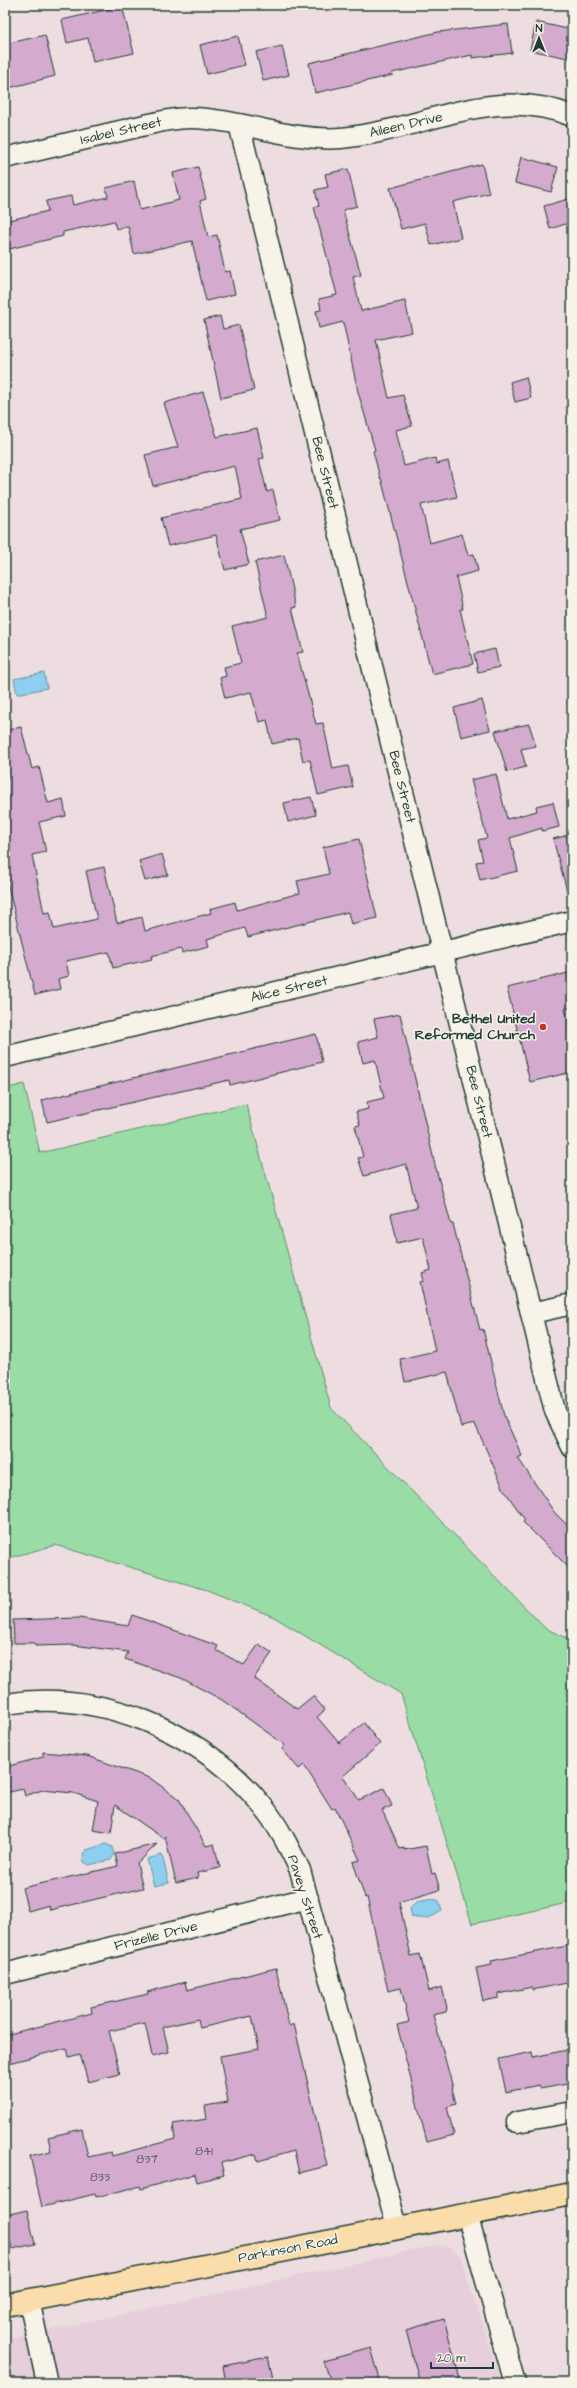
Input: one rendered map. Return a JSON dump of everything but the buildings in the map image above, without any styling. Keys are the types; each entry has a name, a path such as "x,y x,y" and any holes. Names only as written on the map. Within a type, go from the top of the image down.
{"main road":[{"name":"Parkinson Road","path":"5,2305 397,2227 572,2194"}],"street":[{"name":"Aileen Drive","path":"239,124 320,137 339,138 375,132 499,104 542,106 572,116"},
{"name":"Isabel Street","path":"5,158 174,120 193,118 239,124"},
{"name":"Bee Street","path":"239,124 555,1411 572,1447"},
{"name":"Alice Street","path":"5,1057 572,921"},
{"path":"532,1313 572,1304"},
{"name":"Pavey Street","path":"5,1704 41,1702 80,1703 119,1712 166,1729 184,1738 227,1771 260,1802 288,1843 300,1870 397,2227"},
{"name":"Frizelle Drive","path":"5,1974 308,1898"},
{"path":"517,2122 572,2112"},
{"path":"467,2214 515,2383"},
{"path":"29,2300 43,2382"}],"shaded area":[{"path":"437,2245 449,2247 460,2256 502,2383 5,2383 5,2340"}],"green space":[{"path":"24,1084 40,1153 246,1104 331,1408 545,1628 572,1641 572,1902 472,1924 401,1694 274,1617 207,1590 55,1545 5,1559 5,1089"}],"water":[{"path":"44,673 47,688 17,694 14,679"},
{"path":"106,1844 112,1847 114,1854 111,1860 89,1865 84,1862 83,1854 86,1850"},
{"path":"162,1855 169,1883 154,1886 147,1859"},
{"path":"433,1899 439,1901 442,1910 439,1913 428,1918 412,1917 410,1909 416,1902"}],"place":[{"name":"Bethel United Reformed Church","path":"543,1027"}]}
